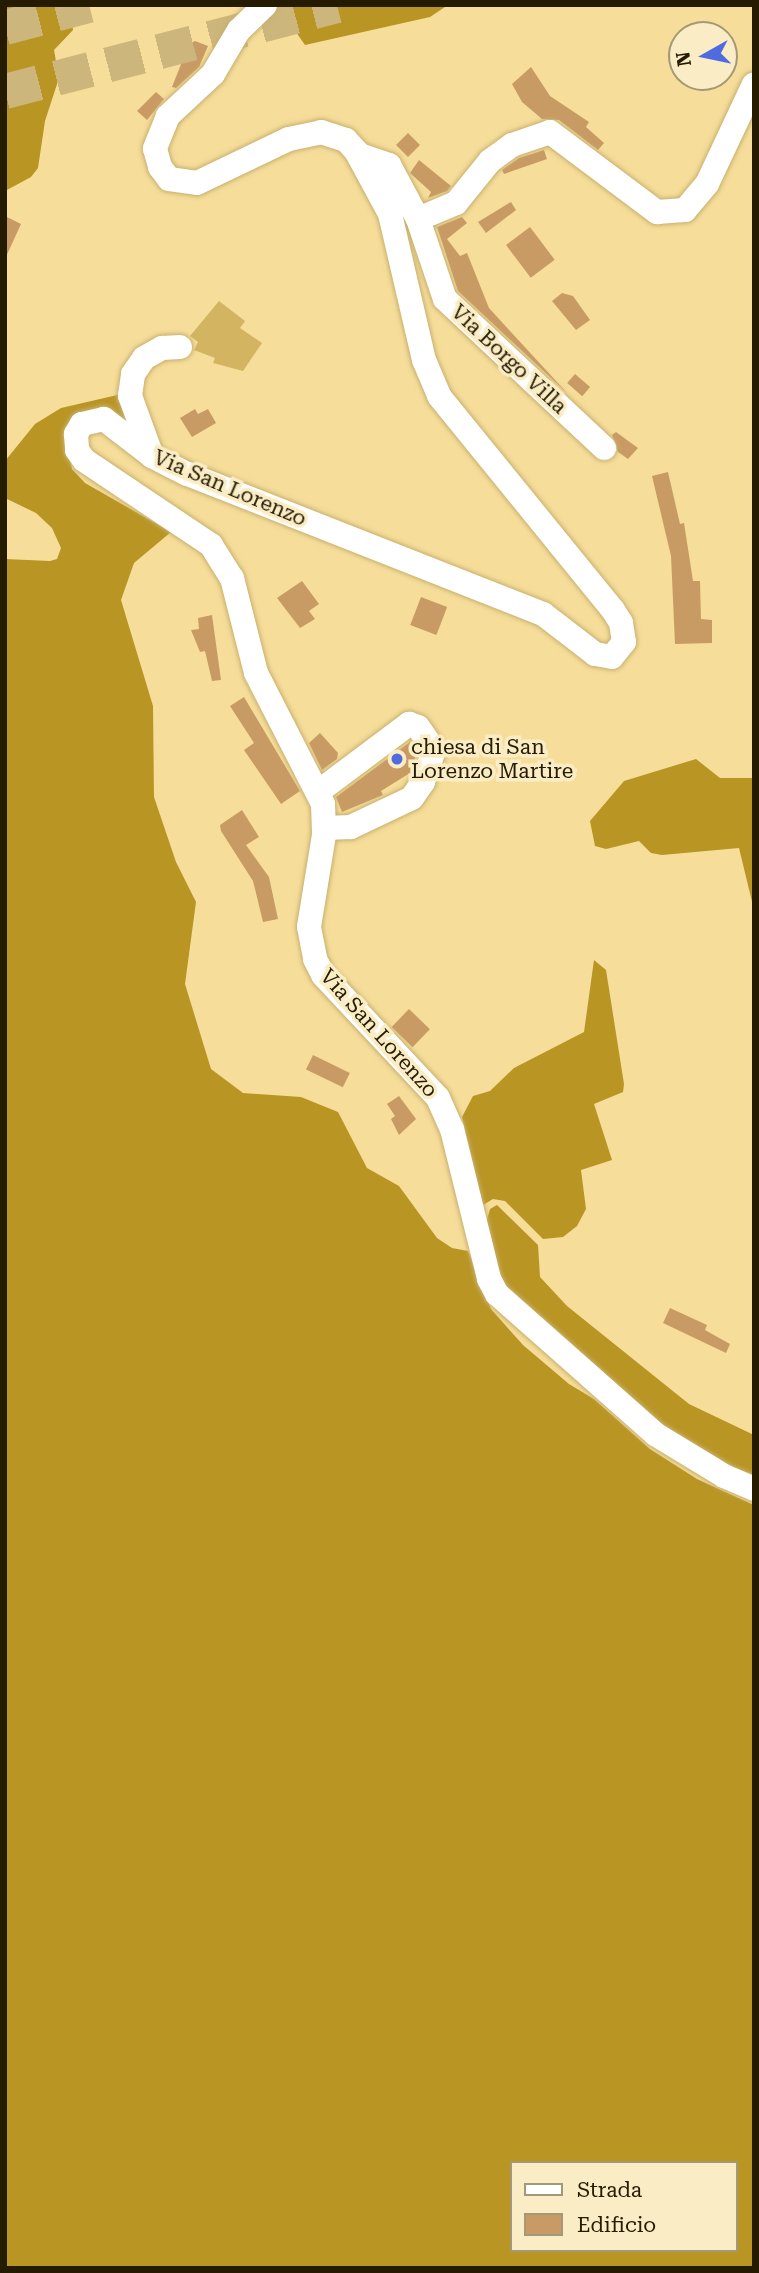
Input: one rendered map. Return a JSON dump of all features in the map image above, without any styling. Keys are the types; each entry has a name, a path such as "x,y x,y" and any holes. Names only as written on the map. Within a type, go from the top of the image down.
{"street":[{"path":"232,42 229,28 243,5"},
{"name":"Via San Lorenzo","path":"265,5 232,42 213,74 168,116 159,131 156,159 169,179 197,183 289,139 321,132 346,141 360,155 390,214 424,360 439,397 612,610 624,633 619,652 612,657 595,654 543,614 152,456 104,419 86,421 76,434 77,450 83,460 211,545 236,588 256,673 318,792 324,828 309,927 315,959 323,975 438,1098 452,1129 489,1279 497,1294 655,1434 754,1489"},
{"path":"418,219 456,203 490,161 512,145 550,132 657,212 685,210 707,184 754,84"},
{"name":"Via Borgo Villa","path":"360,155 389,165 418,219 445,299 604,448"},
{"path":"152,456 130,396 133,374 144,358 162,348 180,347"},
{"path":"318,792 409,724 418,727 434,750 434,759 412,798 351,827 324,828"}],"shaded area":[{"path":"5,5 70,5 73,30 54,50 59,78 45,121 38,168 31,177 5,191"},
{"path":"285,5 448,5 430,17 305,45 280,9"},
{"path":"219,301 245,321 240,328 262,343 243,371 213,363 215,358 194,350 198,342 190,336"},
{"path":"126,393 142,432 104,418 68,450 72,469 85,483 171,532 134,563 121,600 153,706 154,797 176,862 196,902 185,984 211,1069 243,1093 301,1097 338,1112 367,1168 399,1186 437,1238 452,1248 468,1251 491,1309 523,1345 569,1384 594,1399 650,1449 697,1479 754,1505 754,2268 5,2268 5,559 50,561 57,559 61,548 52,528 36,513 5,498 5,461 35,424 61,408"},
{"path":"696,759 720,778 754,778 754,910 739,848 662,855 651,853 639,841 606,849 595,846 590,821 624,781"},
{"path":"594,960 606,970 624,1084 623,1092 594,1104 612,1160 581,1170 586,1209 577,1226 563,1237 543,1239 505,1201 493,1199 483,1205 462,1117 473,1096 490,1091 514,1068 584,1032"},
{"path":"497,1205 538,1245 540,1277 567,1306 689,1404 754,1435 754,1491 517,1320 483,1234 490,1209"}],"building":[{"path":"195,41 208,46 199,67 176,88 172,87 189,44"},
{"path":"531,67 550,96 589,122 586,127 604,143 598,150 559,120 542,119 522,102 512,84"},
{"path":"156,92 164,99 147,120 137,111"},
{"path":"408,133 420,145 408,157 396,145"},
{"path":"544,150 547,159 504,174 502,170 519,158"},
{"path":"419,160 451,186 447,191 428,198 431,192 410,173"},
{"path":"511,202 516,210 486,233 478,222"},
{"path":"5,216 21,224 5,259"},
{"path":"462,217 467,223 447,239 460,256 467,253 489,308 567,393 458,291 437,227"},
{"path":"530,227 555,260 531,278 506,245"},
{"path":"562,293 573,296 590,320 576,330 552,301"},
{"path":"575,374 590,387 582,396 567,383"},
{"path":"195,409 198,414 208,409 216,423 192,437 180,418"},
{"path":"616,432 638,448 628,459 618,452 612,435"},
{"path":"668,472 680,524 684,523 693,581 700,581 701,619 712,620 712,643 675,644 671,556 652,476"},
{"path":"302,581 319,604 309,611 315,619 300,628 277,598"},
{"path":"421,597 447,607 436,635 410,625"},
{"path":"212,615 221,680 212,681 205,651 200,652 191,630 199,629 198,618"},
{"path":"244,697 300,791 281,804 244,750 254,743 230,706"},
{"path":"320,733 338,753 337,759 322,770 309,743"},
{"path":"410,742 417,752 410,773 381,791 383,795 342,812 336,797"},
{"path":"242,810 259,837 246,845 269,877 278,919 263,922 253,881 221,831 220,825"},
{"path":"409,1009 430,1029 412,1047 392,1027"},
{"path":"313,1055 350,1073 343,1087 306,1069"},
{"path":"399,1096 416,1119 399,1135 391,1119 395,1116 387,1104"},
{"path":"670,1308 707,1325 705,1330 730,1344 726,1353 663,1323"}],"tunnel":[{"path":"5,27 89,5"},
{"path":"5,91 337,5"}],"place":[{"name":"chiesa di San Lorenzo Martire","path":"397,759"}]}
